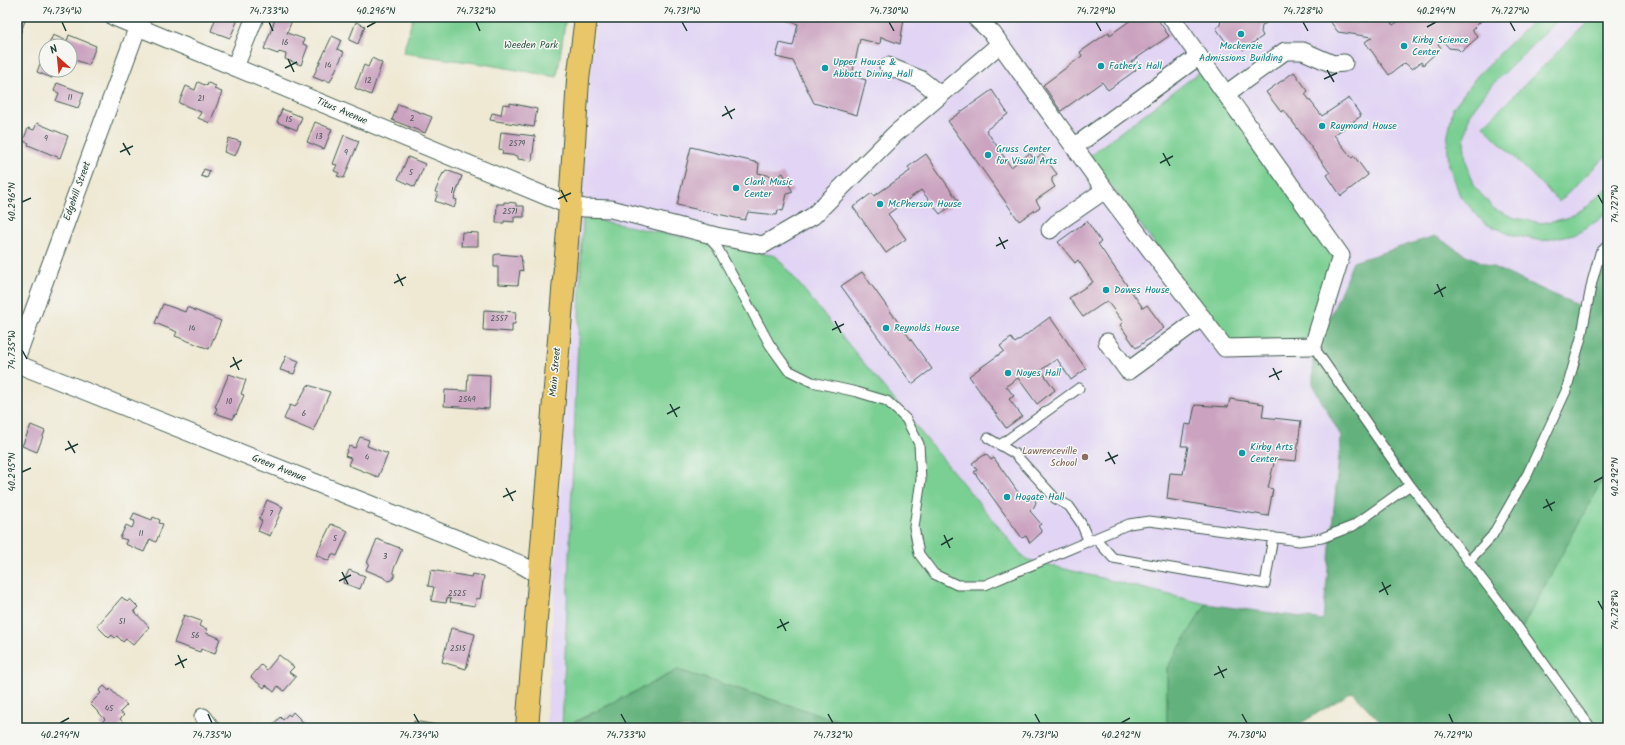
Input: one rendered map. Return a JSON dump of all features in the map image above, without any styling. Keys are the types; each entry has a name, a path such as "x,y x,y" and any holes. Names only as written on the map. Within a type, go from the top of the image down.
{"highway":[{"name":"Main Street","path":"526,728 570,206 578,80 586,17"}],"street":[{"name":"Titus Avenue","path":"114,17 570,206 611,209 698,230 716,236 763,246 813,216 895,134 1000,44"},
{"path":"235,67 255,17"},
{"path":"975,17 993,34 1105,190 1225,348 1313,346 1341,256 1171,17"},
{"name":"Edgehill Street","path":"17,356 138,26"},
{"path":"1226,94 1285,51 1303,50 1333,64 1344,64"},
{"path":"1074,147 1199,56"},
{"path":"888,66 920,79 940,95"},
{"path":"1050,230 1057,223 1105,190"},
{"path":"1108,342 1128,371 1202,317"},
{"name":"Green Avenue","path":"17,364 512,561 539,575"}],"lane":[{"path":"698,230 708,237 717,247 770,345 788,370 812,382 858,392 887,401 906,419 919,444 921,480 914,527 919,554 934,574 957,585 985,585 1129,524 1149,521 1300,540 1322,538 1353,526 1410,485"},
{"path":"1468,562 1492,536 1528,474 1566,391 1581,338 1592,282 1600,253 1608,245"},
{"path":"1313,346 1410,485 1591,728"},
{"path":"1000,445 1079,388"},
{"path":"988,438 1015,454 1056,499 1069,506 1092,540 1113,558 1265,584 1273,537"}],"shaded area":[{"name":"Lawrenceville School","path":"596,17 1608,17 1608,728 1386,728 1352,692 1293,728 546,728 576,222"}],"green space":[{"name":"Weeden Park","path":"413,17 566,17 557,77 483,64 403,53"},
{"path":"1537,17 1561,17 1490,87 1469,115 1464,141 1466,161 1475,187 1494,209 1515,218 1542,223 1567,218 1588,206 1608,186 1608,210 1599,220 1574,234 1542,241 1509,234 1484,223 1460,196 1449,165 1447,140 1453,108 1477,76"},
{"path":"1593,17 1608,17 1608,154 1559,202 1483,126"},
{"path":"1201,71 1334,257 1308,340 1228,342 1089,156"},
{"path":"583,217 776,256 1025,559 1206,604 1167,668 1167,725 1158,728 862,728 678,670 562,728"},
{"path":"1435,236 1464,254 1588,310 1604,251 1608,251 1608,474 1603,478 1516,639 1581,728 1386,728 1352,692 1293,728 1158,728 1167,725 1167,668 1206,604 1323,620 1341,436 1313,386 1313,346 1325,330 1353,262"},
{"path":"1608,474 1608,728 1581,728 1516,639 1603,478"},
{"path":"678,670 862,728 564,728"}],"building":[{"path":"17,17 26,18 17,42"},
{"path":"216,17 239,17 230,38 211,31"},
{"path":"276,17 283,17 292,20 287,33 304,39 303,44 308,46 301,65 285,59 286,54 279,52 278,54 264,49"},
{"name":"Upper House & Abbott Dining Hall","path":"778,17 896,17 904,19 900,44 881,37 880,44 860,39 852,76 866,80 857,115 814,103 793,61 776,57 780,43 793,46 798,24"},
{"name":"Father's Hall","path":"1135,17 1156,17 1169,36 1131,62 1136,70 1108,90 1102,82 1061,111 1043,85 1082,56 1080,52 1109,32 1110,35"},
{"name":"Mackenzie Admissions Building","path":"1219,17 1274,17 1262,26 1261,32 1263,36 1243,50 1241,46 1233,46 1230,48 1216,28 1220,25 1221,20"},
{"name":"Kirby Science Center","path":"1327,17 1399,17 1391,23 1393,25 1405,17 1408,20 1412,17 1485,17 1472,30 1478,37 1461,52 1458,49 1449,48 1442,40 1438,44 1441,48 1423,65 1421,62 1412,69 1405,63 1389,75 1365,42 1372,37 1338,32"},
{"path":"356,22 365,26 358,44 349,40"},
{"path":"53,35 60,38 52,38"},
{"path":"69,35 76,38 68,38"},
{"path":"332,36 341,40 337,49 344,52 330,82 313,77"},
{"path":"78,39 96,46 89,65 78,61"},
{"path":"372,58 382,63 371,95 355,88 364,65 368,67"},
{"name":"Raymond House","path":"1294,72 1308,91 1305,94 1322,116 1349,98 1361,116 1334,135 1352,158 1354,156 1368,175 1341,196 1327,175 1330,173 1284,110 1281,112 1266,92"},
{"path":"198,82 207,86 208,83 216,86 214,89 222,92 210,123 198,118 201,112 179,103 186,86 195,90"},
{"path":"57,83 84,93 78,108 56,101 59,93 54,91"},
{"name":"Gruss Center for Visual Arts","path":"992,90 1008,114 986,130 1011,167 1030,153 1032,157 1038,157 1042,154 1057,174 1052,178 1052,182 1055,187 1036,200 1040,207 1019,221 948,121"},
{"path":"510,103 537,109 534,127 490,120 492,113 501,115 503,104 510,105"},
{"path":"398,104 432,117 425,133 392,120"},
{"path":"282,109 302,117 297,130 277,122"},
{"path":"315,122 332,129 324,149 307,142"},
{"path":"37,123 68,136 60,158 28,145 29,143 23,141 28,128 34,130"},
{"path":"501,132 535,136 532,161 518,159 518,156 502,154 503,150 499,149"},
{"path":"344,135 359,141 344,178 337,176 339,173 334,171 337,165 333,164"},
{"path":"229,138 241,142 235,156 224,152"},
{"name":"Clark Music Center","path":"691,147 759,163 758,173 776,177 783,173 793,192 787,194 783,211 778,210 777,215 748,212 745,220 677,205"},
{"name":"McPherson House","path":"926,154 958,201 940,214 921,190 888,214 906,239 886,253 853,207 872,193 874,196 910,171 908,167"},
{"path":"408,157 425,164 415,187 398,179"},
{"path":"204,169 210,171 207,178 201,176"},
{"path":"446,170 462,176 454,199 457,200 454,208 435,201 438,193 435,192 443,173 444,174"},
{"path":"504,202 516,203 516,206 524,206 524,217 514,217 514,222 504,221 504,223 496,223 497,204 504,204"},
{"name":"Dawes House","path":"1087,221 1101,242 1098,244 1143,308 1147,305 1164,328 1136,348 1120,325 1123,322 1107,301 1083,317 1069,298 1093,282 1078,260 1075,263 1058,242"},
{"path":"462,232 478,233 478,246 461,246"},
{"path":"494,255 521,256 523,271 520,270 518,285 498,284 498,267 494,267"},
{"name":"Reynolds House","path":"862,272 932,369 912,384 841,286"},
{"path":"163,304 185,312 187,307 221,321 209,349 175,336 177,332 155,323"},
{"path":"484,310 516,312 515,324 512,324 512,332 483,330"},
{"name":"Noyes Hall","path":"1050,317 1086,369 1071,380 1057,359 1041,370 1055,390 1037,404 1018,378 1006,386 1014,396 1009,399 1022,416 1006,428 969,376 1004,351 1000,346 1011,338 1015,343"},
{"path":"286,356 299,361 294,374 280,370"},
{"path":"229,374 246,380 241,394 244,395 233,419 215,413 217,408 215,407"},
{"path":"468,374 490,375 489,409 444,406 445,390 467,391"},
{"path":"308,385 330,392 313,431 284,419 290,405 295,407"},
{"name":"Kirby Arts Center","path":"1230,399 1264,404 1262,417 1301,421 1296,461 1275,459 1268,488 1273,489 1268,516 1167,499 1170,473 1183,474 1188,446 1181,446 1185,424 1191,425 1195,405 1228,407"},
{"path":"31,425 45,431 37,452 22,446"},
{"path":"360,437 369,440 367,446 388,454 378,477 348,465 351,458 345,456 349,446 355,448"},
{"name":"Hogate Hall","path":"986,454 991,460 994,458 1022,498 1026,495 1032,496 1036,502 1030,511 1041,524 1038,526 1042,532 1030,543 1026,536 1022,538 974,472 977,470 972,463"},
{"path":"267,500 283,507 270,536 258,531 262,521 259,519"},
{"path":"134,513 152,520 153,517 160,520 159,523 163,524 156,542 150,539 144,552 125,544 127,540 120,538 126,525 132,528 135,521 131,520"},
{"path":"331,524 348,531 337,556 332,554 329,561 316,555"},
{"path":"377,539 402,549 393,571 395,575 393,579 389,581 366,570 369,563 367,563"},
{"path":"349,570 365,576 360,589 343,583"},
{"path":"431,570 471,577 472,574 484,576 480,599 476,598 475,606 450,602 451,599 447,598 446,603 431,601 434,587 428,586"},
{"path":"122,597 127,602 130,599 138,607 134,611 149,627 133,645 126,639 123,642 117,636 115,638 112,635 109,638 97,626"},
{"path":"184,615 201,621 199,626 207,629 206,633 220,638 215,654 201,649 200,652 174,643"},
{"path":"451,628 475,634 466,669 442,662"},
{"path":"279,655 294,667 289,672 296,677 284,691 278,686 274,692 266,685 264,688 251,677 261,665 267,670"},
{"path":"104,686 109,691 110,689 127,705 120,712 124,715 120,719 123,722 118,728 104,728 100,724 105,719 90,704 101,693 99,691"},
{"path":"293,712 305,724 303,726 306,728 274,728 272,726 280,717 283,720 288,714 290,716"},
{"path":"414,721 437,725 437,728 413,728"}],"place":[{"name":"Mackenzie Admissions Building","path":"1241,34"},
{"name":"Kirby Science Center","path":"1404,46"},
{"name":"Father's Hall","path":"1101,66"},
{"name":"Upper House & Abbott Dining Hall","path":"825,68"},
{"name":"Raymond House","path":"1322,126"},
{"name":"Gruss Center for Visual Arts","path":"988,155"},
{"name":"Clark Music Center","path":"736,188"},
{"name":"McPherson House","path":"880,204"},
{"name":"Dawes House","path":"1106,290"},
{"name":"Reynolds House","path":"886,328"},
{"name":"Noyes Hall","path":"1008,373"},
{"name":"Kirby Arts Center","path":"1242,453"},
{"name":"Lawrenceville School","path":"1085,457"},
{"name":"Hogate Hall","path":"1007,497"}]}
